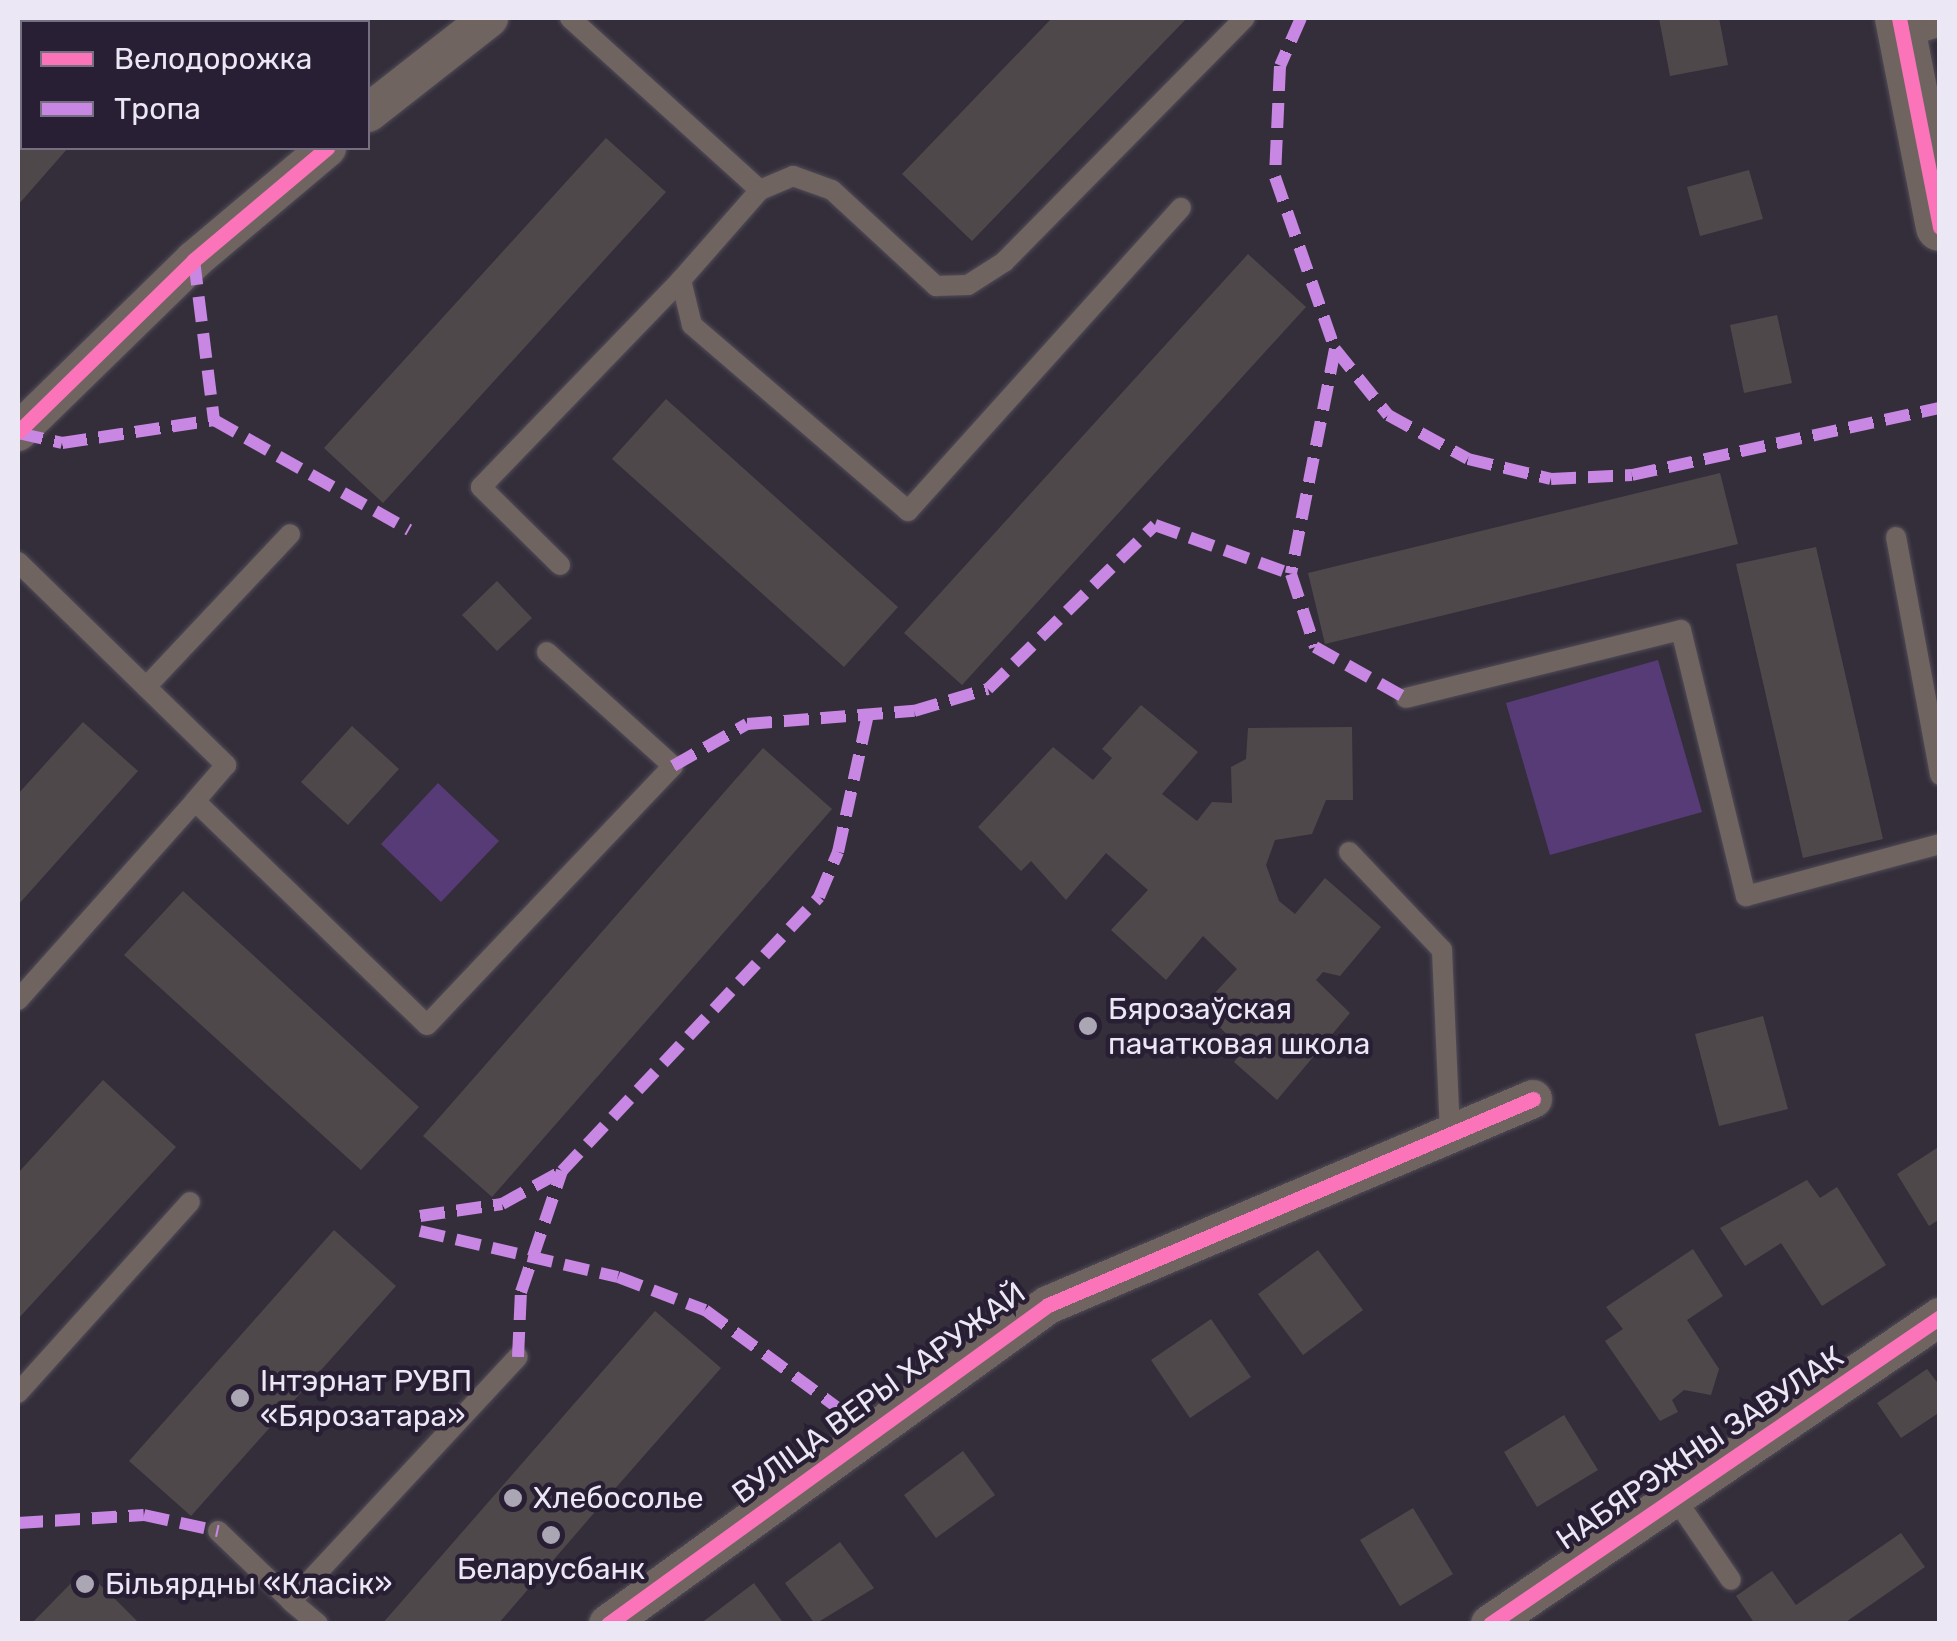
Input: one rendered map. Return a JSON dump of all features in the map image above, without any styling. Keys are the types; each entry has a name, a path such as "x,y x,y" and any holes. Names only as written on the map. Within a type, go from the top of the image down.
{"street":[{"path":"370,111 489,18"},
{"path":"1912,21 1940,227"},
{"path":"18,432 324,150"},
{"name":"ВУЛІЦА ВЕРЫ ХАРУЖАЙ","path":"608,1624 1048,1305 1532,1099"},
{"name":"НАБЯРЭЖНЫ ЗАВУЛАК","path":"1490,1624 1940,1317"}],"lane":[{"path":"570,18 760,190"},
{"path":"560,565 481,488 681,280 760,190 793,176 832,190 936,286 968,284 1004,262 1245,18"},
{"path":"681,280 692,326 908,511 1181,208"},
{"path":"146,687 290,534"},
{"path":"1896,538 1940,775"},
{"path":"18,562 226,765 18,1000"},
{"path":"1406,698 1681,630 1746,896 1940,844"},
{"path":"195,801 427,1025 673,766 548,652"},
{"path":"1350,852 1442,950 1450,1131"},
{"path":"18,1393 190,1202"},
{"path":"291,1601 518,1357"},
{"path":"1676,1498 1731,1580"},
{"path":"218,1531 318,1624"}],"shaded area":[{"path":"1658,660 1702,812 1550,855 1506,703"},
{"path":"438,783 499,841 441,902 381,844"}],"building":[{"path":"79,18 180,18 128,20"},
{"path":"1052,18 1187,18 972,241 902,174"},
{"path":"1659,18 1719,18 1728,65 1670,76"},
{"path":"606,138 666,192 383,503 324,448"},
{"path":"20,144 20,150 66,150 18,205"},
{"path":"1749,170 1763,219 1700,236 1687,187"},
{"path":"1248,254 1306,307 962,685 904,633"},
{"path":"1777,315 1792,383 1744,393 1730,325"},
{"path":"666,399 898,607 844,667 612,459"},
{"path":"1720,473 1738,544 1325,644 1308,573"},
{"path":"1816,547 1883,839 1803,858 1736,564"},
{"path":"497,581 532,618 497,651 462,615"},
{"path":"1141,705 1198,752 1162,794 1197,821 1212,802 1232,803 1231,767 1246,759 1248,728 1352,727 1353,800 1326,800 1312,834 1275,840 1266,865 1279,901 1295,914 1325,878 1381,927 1340,976 1323,972 1316,980 1350,1013 1277,1100 1234,1062 1243,1051 1201,1008 1237,969 1203,936 1166,980 1111,930 1148,890 1106,853 1066,900 1031,861 1021,871 978,827 1053,747 1093,780 1112,758 1102,749"},
{"path":"83,722 138,771 18,905 18,794"},
{"path":"352,726 399,769 348,825 301,782"},
{"path":"763,748 832,809 492,1197 423,1136"},
{"path":"183,891 419,1107 361,1170 124,955"},
{"path":"1763,1016 1788,1109 1719,1126 1695,1034"},
{"path":"103,1080 176,1147 18,1319 18,1173"},
{"path":"1940,1146 1940,1219 1929,1226 1897,1174"},
{"path":"1807,1180 1820,1198 1837,1187 1886,1265 1822,1306 1781,1243 1745,1266 1720,1228"},
{"name":"Інтэрнат РУВП «Бярозатара»","path":"334,1230 396,1286 191,1516 129,1461"},
{"path":"1693,1249 1723,1296 1687,1320 1719,1369 1711,1395 1684,1390 1672,1400 1678,1412 1660,1421 1605,1341 1623,1329 1606,1307"},
{"path":"1318,1250 1363,1310 1303,1355 1258,1294"},
{"path":"655,1311 721,1368 498,1624 382,1624"},
{"path":"1211,1319 1251,1377 1190,1418 1151,1360"},
{"path":"1927,1369 1940,1386 1940,1412 1901,1438 1877,1403"},
{"path":"1564,1415 1598,1470 1537,1507 1504,1452"},
{"path":"963,1451 995,1495 936,1538 904,1495"},
{"path":"1413,1508 1453,1574 1400,1606 1360,1540"},
{"path":"1901,1533 1925,1567 1843,1624 1755,1624 1736,1596 1772,1571 1796,1605"},
{"path":"840,1542 874,1588 815,1624 785,1583"},
{"name":"Більярдны «Класік»","path":"84,1570 114,1598 140,1624 34,1621"},
{"path":"754,1583 784,1624 700,1624"}],"marked path":[{"path":"1301,18 1280,66 1275,177 1335,349 1388,415 1468,459 1551,479 1632,475 1940,408"},
{"path":"194,260 214,420"},
{"path":"1335,349 1291,574 1315,647 1406,698"},
{"path":"18,433 62,443 214,420 409,530"},
{"path":"673,766 747,724 914,711 988,689 1155,525 1291,574"},
{"path":"420,1216 502,1204 562,1171 819,897 838,852 868,714"},
{"path":"518,1357 521,1292 562,1171"},
{"path":"420,1231 618,1277 705,1310 849,1416"},
{"path":"18,1523 144,1515 218,1531"}],"cycle path":[{"path":"1899,18 1940,227"},
{"path":"18,432 194,260 325,150"},
{"path":"608,1624 1048,1305 1533,1099"},
{"path":"1490,1624 1940,1317"}],"place":[{"name":"Бярозаўская пачатковая школа","path":"1088,1026"},
{"name":"Інтэрнат РУВП «Бярозатара»","path":"240,1398"},
{"name":"Хлебосолье","path":"513,1498"},
{"name":"Беларусбанк","path":"551,1535"},
{"name":"Більярдны «Класік»","path":"85,1584"}]}
